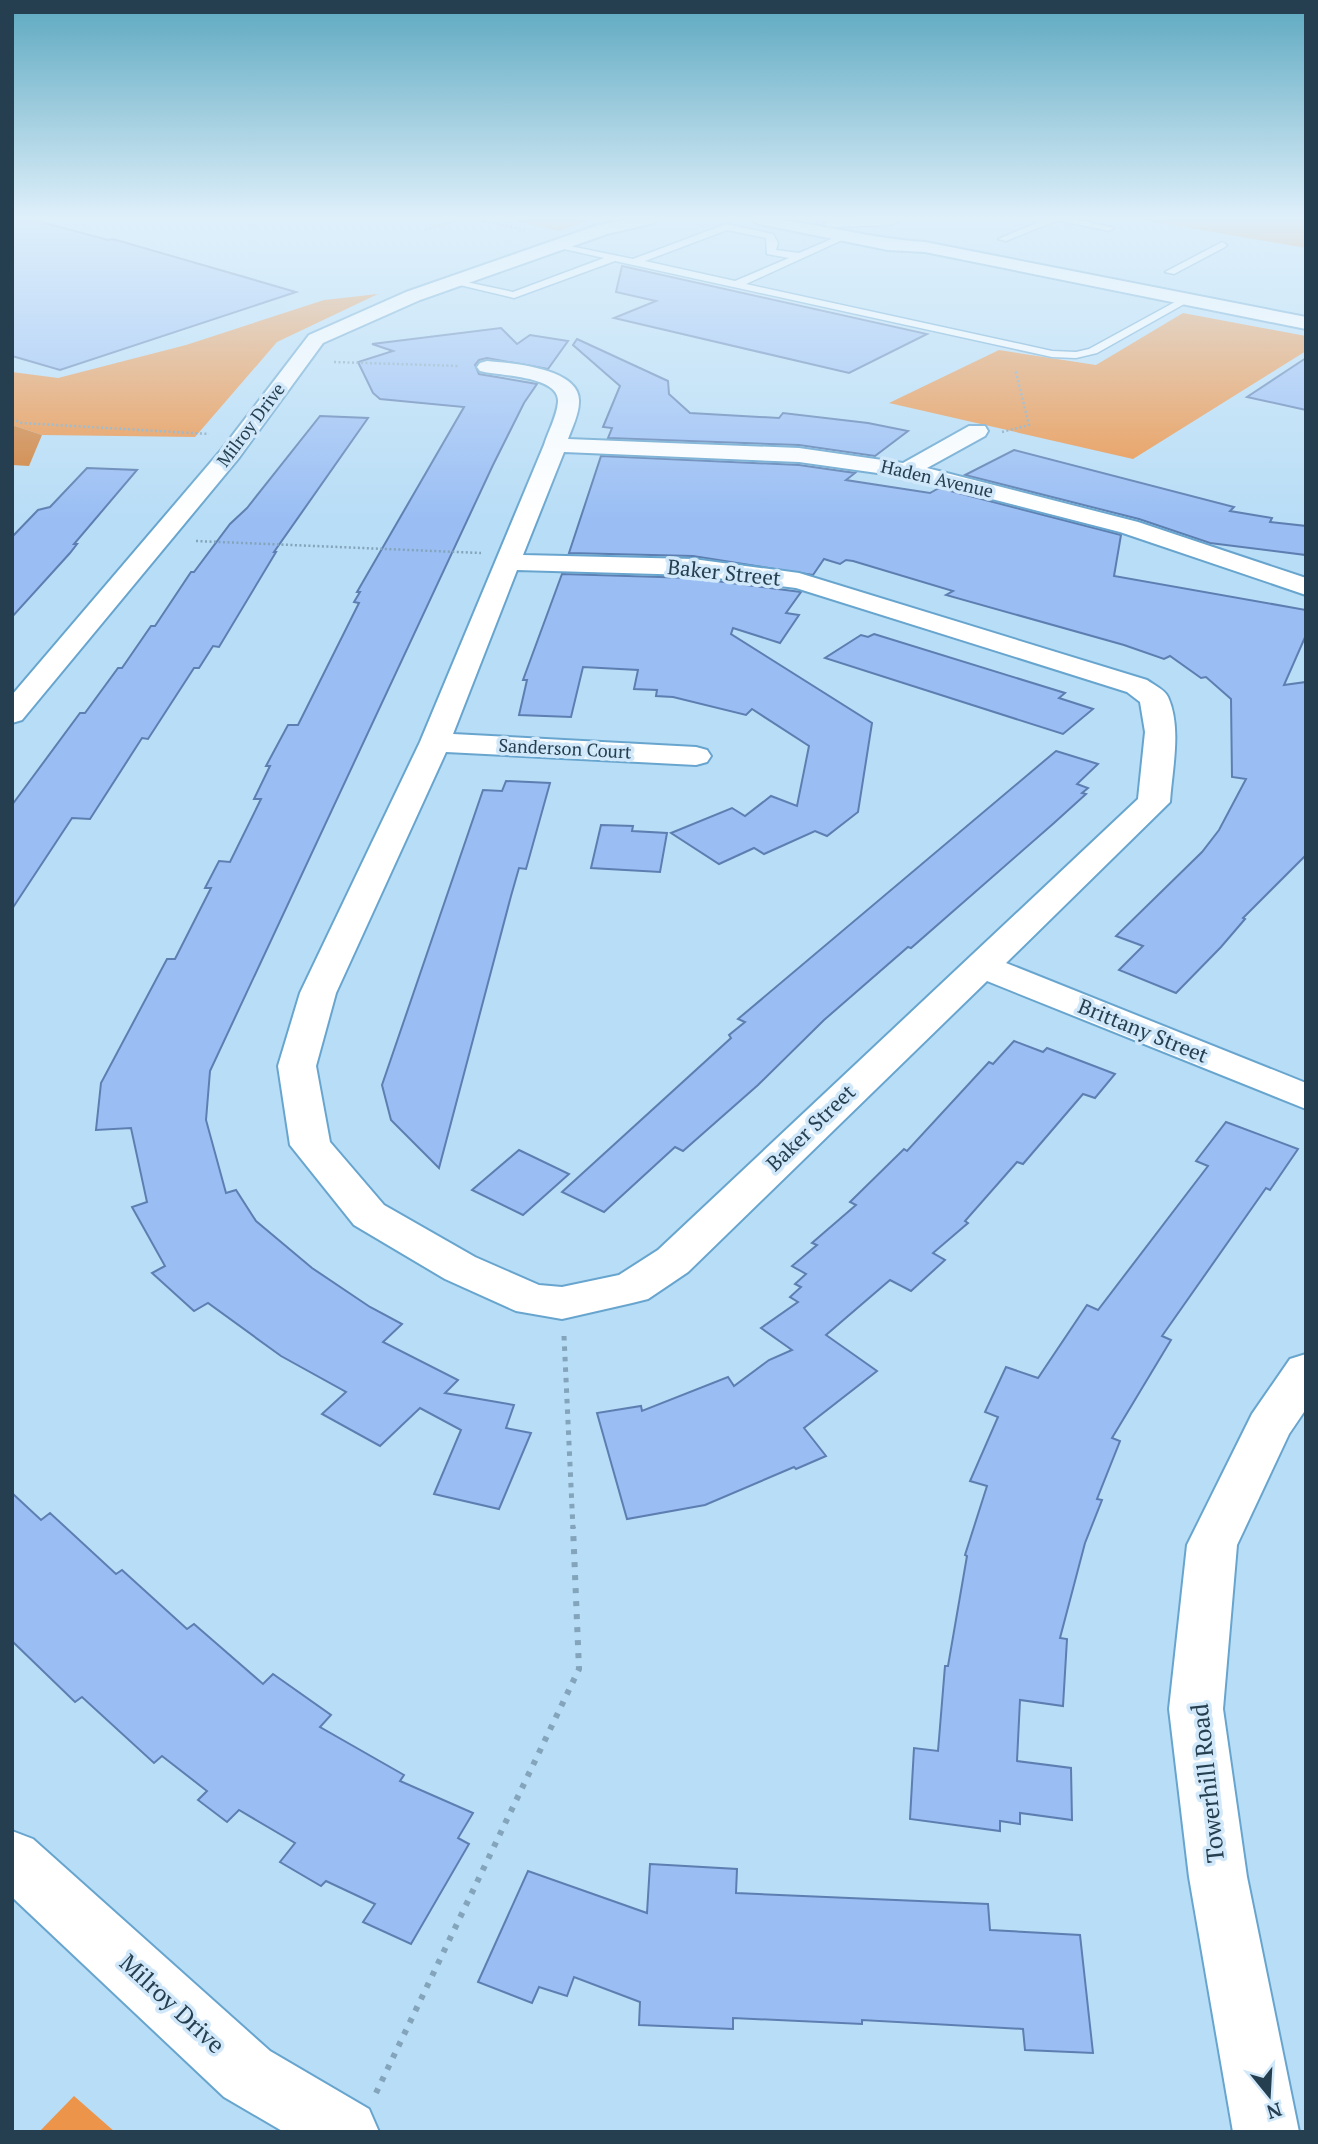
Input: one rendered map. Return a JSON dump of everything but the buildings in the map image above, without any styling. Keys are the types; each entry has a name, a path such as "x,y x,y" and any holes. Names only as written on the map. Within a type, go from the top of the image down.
{"street":[{"name":"Milroy Drive","path":"12,714 230,454 316,339 361,319"},
{"path":"1287,319 1306,323"},
{"name":"Baker Street","path":"488,368 542,375 558,382 568,393 569,401 555,446 509,558 435,742 318,993 297,1066 310,1145 369,1215 460,1268 532,1300 562,1303 632,1288 673,1261 1154,802 1160,732 1154,698 1137,686 799,581 693,567 509,558"},
{"path":"907,470 977,431"},
{"name":"Haden Avenue","path":"555,446 799,455 907,470 1129,527 1306,587"},
{"name":"Sanderson Court","path":"435,742 696,756"},
{"name":"Brittany Street","path":"981,965 1306,1097"},
{"name":"Towerhill Road","path":"1266,2132 1217,1877 1196,1709 1212,1545 1269,1427 1306,1371"},
{"name":"Milroy Drive","path":"12,1858 247,2074 358,2119"}],"lane":[{"path":"894,319 1052,354 1087,353 1150,319"}],"path":[{"path":"977,431 1002,432 1029,425 1012,359 1020,347"},
{"path":"334,362 488,368"},
{"path":"12,419 22,423 210,434"},
{"path":"191,541 509,558"},
{"path":"358,2119 579,1669 562,1303"}],"shaded area":[{"path":"266,319 325,319 277,342 195,437 42,435 12,425 12,372 58,378 186,345"},
{"path":"1173,319 1215,319 1306,336 1306,351 1133,459 889,403 999,350 1096,365"},
{"path":"12,425 42,435 29,466 12,465"},
{"path":"74,2096 115,2132 39,2132"}]}
